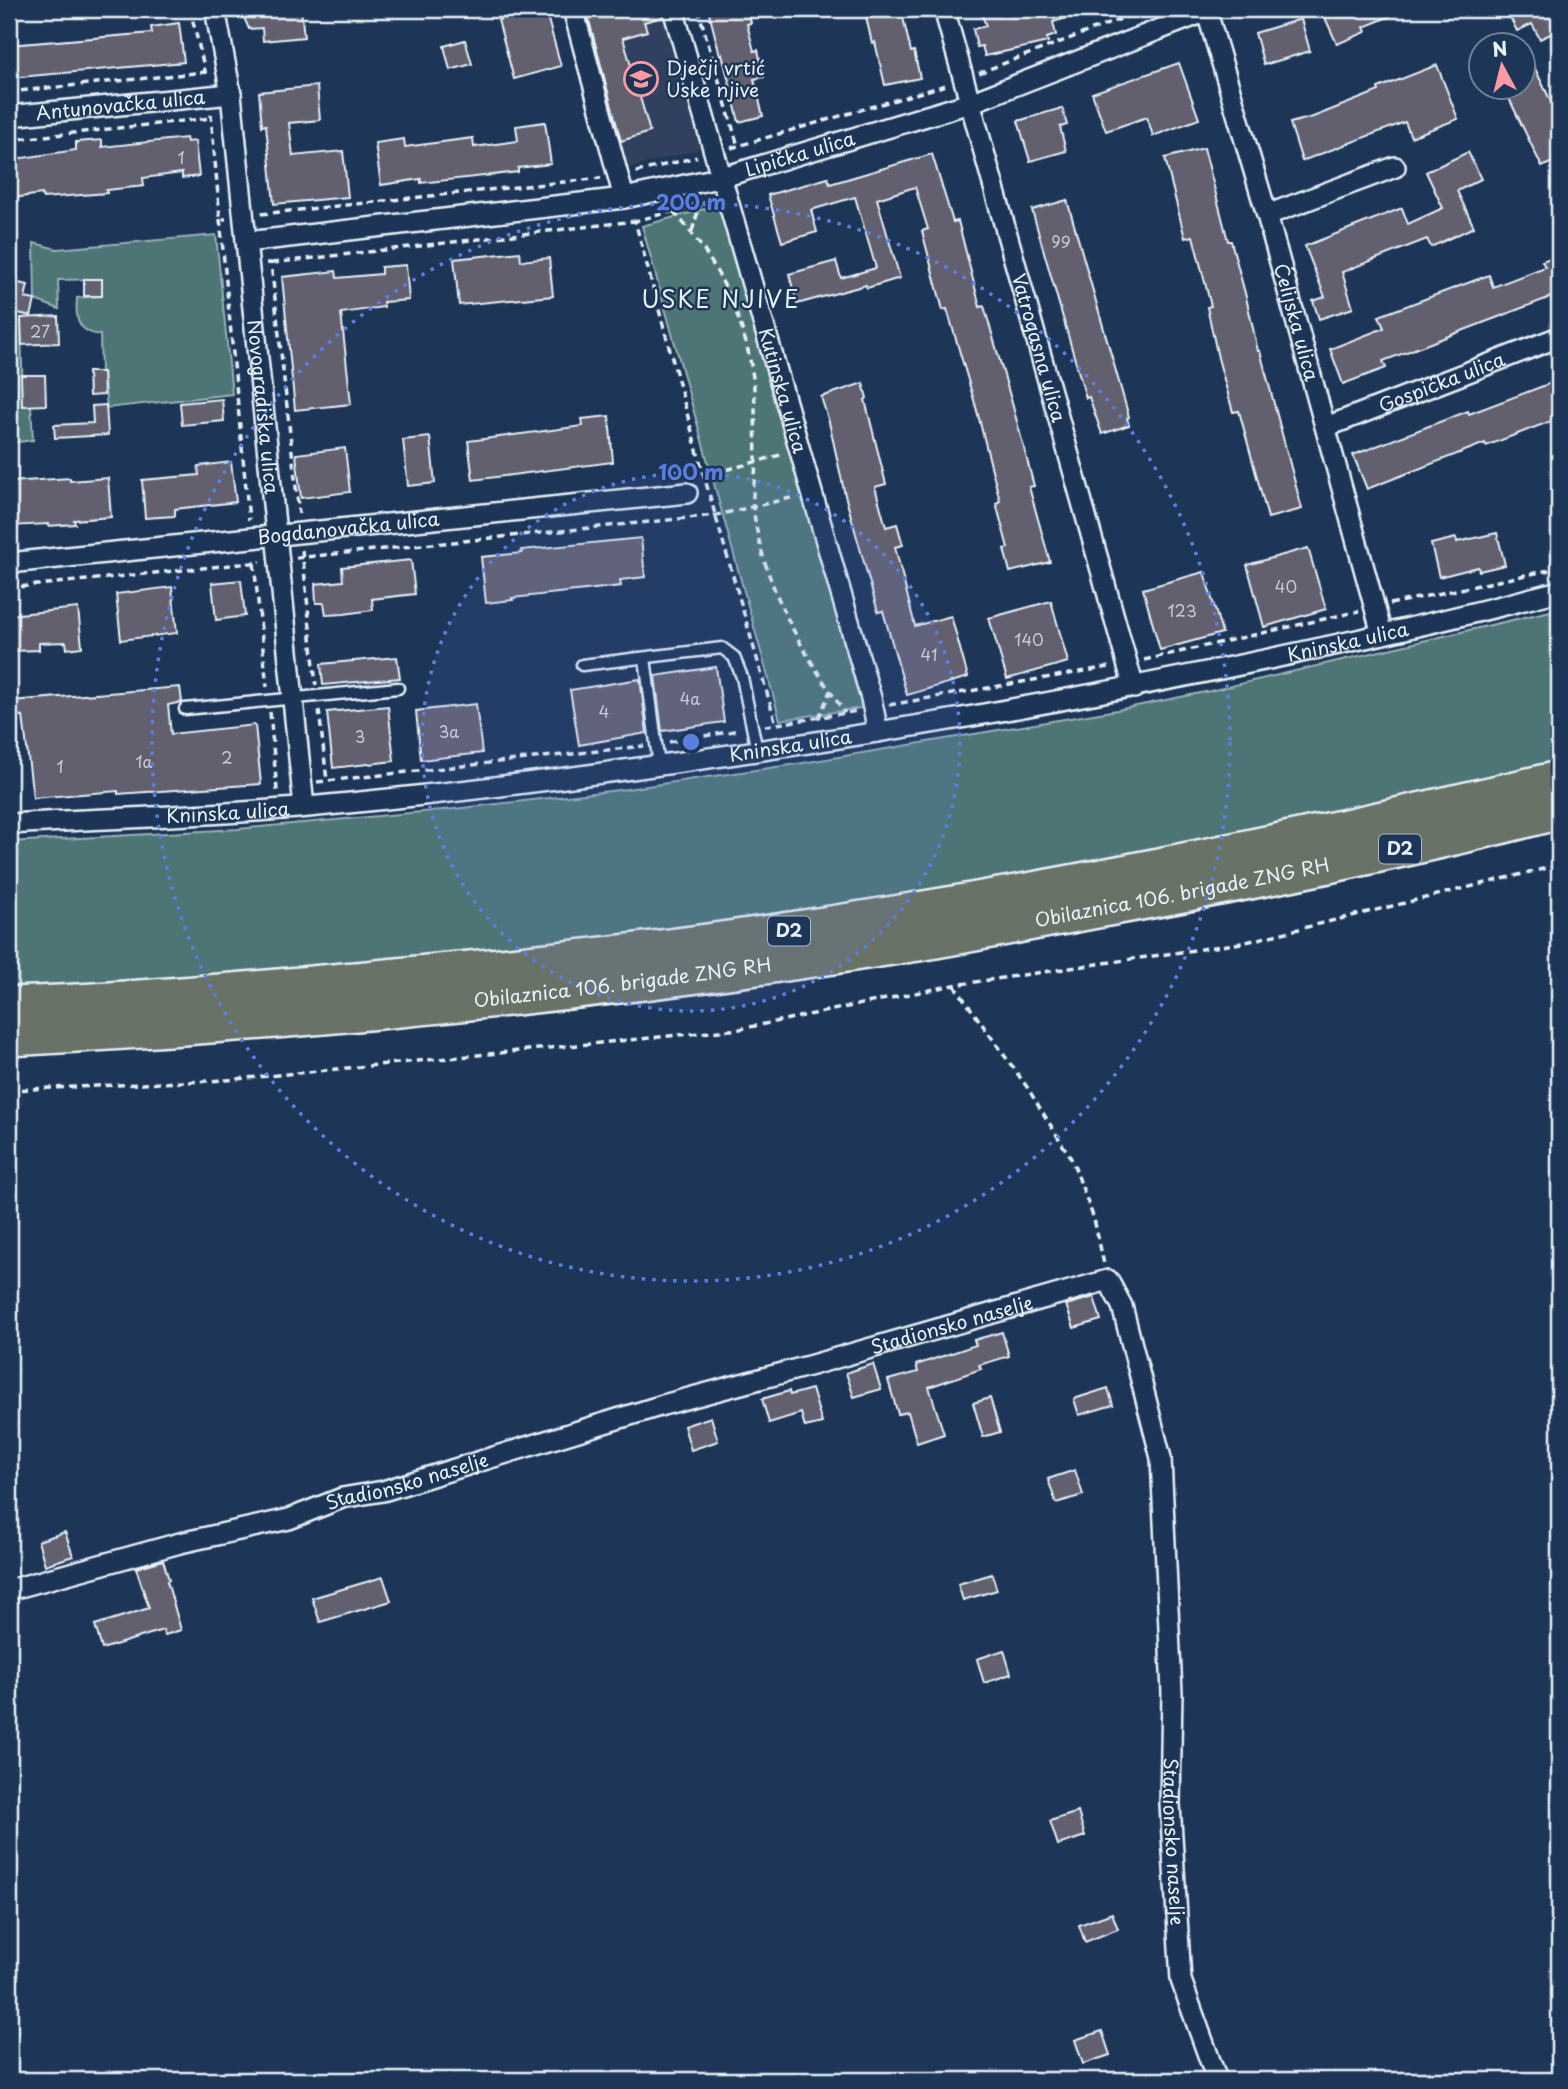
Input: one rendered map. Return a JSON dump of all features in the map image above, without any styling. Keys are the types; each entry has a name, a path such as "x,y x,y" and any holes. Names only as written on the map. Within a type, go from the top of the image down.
{"highway":[{"name":"Obilaznica 106. brigade ZNG RH","path":"9,1006 220,994 567,960 769,934 1064,886 1407,816 1559,780"},
{"name":"Obilaznica 106. brigade ZNG RH","path":"9,1037 207,1026 361,1012 656,980 921,942 1358,859 1559,810"}],"street":[{"name":"Novogradiška ulica","path":"215,9 223,39 231,94 304,807"},
{"path":"573,9 624,198"},
{"name":"Kutinska ulica","path":"673,9 874,708 878,732"},
{"name":"Vatrogasna ulica","path":"944,9 1134,688"},
{"name":"Lipička ulica","path":"246,242 624,198 723,177 970,103 1208,9"},
{"name":"Ćelijska ulica","path":"1208,9 1382,635"},
{"name":"Antunovačka ulica","path":"9,116 231,94"},
{"path":"1266,215 1395,167"},
{"name":"Gospićka ulica","path":"1326,427 1559,337"},
{"name":"Bogdanovačka ulica","path":"9,563 687,493"},
{"name":"Kninska ulica","path":"9,824 304,807 659,766 1134,688 1382,635 1559,592"},
{"name":"Stadionsko naselje","path":"9,1590 180,1543 289,1519 342,1498 383,1491 663,1405 1108,1280 1122,1306 1161,1458 1172,1693 1170,1804 1181,1980 1217,2080"}],"lane":[{"path":"582,665 722,648 734,657 742,677 757,751"},
{"path":"645,658 659,766"},
{"path":"185,709 398,688"}],"path":[{"path":"190,9 206,72 209,96 251,538"},
{"path":"220,219 619,176 738,146 698,9"},
{"path":"9,92 206,72"},
{"path":"9,141 211,118"},
{"path":"269,240 271,262 635,221 729,197"},
{"path":"692,231 700,205"},
{"path":"674,212 692,231 718,273 746,343 753,380 756,461 753,507 774,592 792,631 846,713"},
{"path":"635,221 704,476 776,724"},
{"path":"9,588 717,515 812,492"},
{"path":"254,562 277,791 264,792"},
{"path":"303,784 657,744 819,718 1128,664 1559,568"},
{"path":"819,718 830,691"},
{"path":"9,1090 227,1080 740,1029 954,985 1242,943 1559,865"},
{"path":"954,985 1027,1087 1072,1160 1094,1219 1108,1280"}],"shaded area":[{"name":"Dječji vrtić Uske njive","path":"581,9 661,9 700,149 626,169"}],"green space":[{"path":"723,204 862,708 780,720 642,226"},
{"path":"216,235 232,394 107,408 101,372 100,335 83,328 77,313 77,298 102,296 102,279 58,280 59,309 35,300 34,243 57,249"},
{"path":"9,320 21,322 23,406 31,406 33,440 9,443"},
{"path":"1559,609 1559,768 1272,835 676,938 9,996 9,842 238,829 454,809 627,789 803,763 1117,710 1210,691"}],"building":[{"path":"301,9 304,37 263,41 262,28 249,29 242,13"},
{"path":"545,9 561,66 514,79 498,20"},
{"path":"586,9 661,9 663,17 644,22 647,31 623,38 650,132 621,141"},
{"path":"708,9 748,9 751,23 747,24 754,51 758,50 764,77 754,79 763,116 739,122"},
{"path":"901,9 920,78 885,85 866,17"},
{"path":"980,9 1083,9 1084,13 1053,22 1056,35 1047,38 1048,42 985,56 982,46 977,47 973,29 986,26"},
{"path":"1321,9 1407,9 1364,27 1366,32 1337,44"},
{"path":"1506,9 1559,9 1559,30 1540,39 1532,24 1517,31"},
{"path":"1301,19 1310,51 1264,65 1255,33"},
{"path":"179,23 184,62 9,78 9,45 152,33 151,27"},
{"path":"465,40 472,64 450,70 444,46"},
{"path":"1179,63 1199,119 1153,136 1147,117 1106,131 1092,93"},
{"path":"1437,65 1458,119 1411,137 1405,122 1302,161 1290,123 1313,117 1379,91 1378,88"},
{"path":"1536,71 1559,118 1559,159 1542,167 1511,102 1536,102"},
{"path":"317,86 320,120 289,123 293,156 343,151 348,197 274,204 266,125 262,126 259,92"},
{"path":"1062,108 1067,125 1060,127 1066,151 1030,161 1018,121"},
{"path":"545,122 551,164 518,168 518,172 421,183 421,179 381,185 375,143 404,139 405,147 473,138 474,147 518,141 516,126"},
{"path":"186,138 187,142 195,141 199,176 182,178 182,173 143,178 144,186 106,190 107,193 43,198 42,194 12,198 9,160 76,150 76,142 102,140 102,147"},
{"path":"1204,148 1302,509 1268,518 1239,411 1233,412 1218,358 1207,307 1211,306 1193,236 1185,238 1165,158"},
{"path":"1468,152 1481,179 1457,191 1474,227 1431,247 1427,239 1342,272 1353,308 1319,319 1313,301 1325,297 1305,246 1402,208 1408,224 1443,208 1426,172"},
{"path":"932,154 953,222 958,221 980,307 984,306 1034,486 1029,487 1050,562 1010,572 1004,549 1008,548 996,503 1000,501 947,309 943,310 922,231 928,229 915,187 877,199 900,278 797,304 789,274 836,261 841,278 876,268 855,197 811,210 817,232 782,242 768,195 828,178 830,184"},
{"path":"1067,200 1129,417 1129,425 1102,434 1089,397 1086,398 1032,210"},
{"path":"520,252 521,261 549,258 553,296 459,305 454,259"},
{"path":"1559,255 1559,301 1556,295 1383,361 1386,368 1343,384 1330,349 1384,328 1379,316 1489,275 1493,287 1545,267 1542,261"},
{"path":"406,265 409,300 383,302 384,307 341,313 351,404 295,410 282,277 336,271 337,278 381,274 381,267"},
{"path":"84,279 102,279 102,296 84,296"},
{"path":"9,281 28,285 25,298 35,300 31,316 9,311"},
{"path":"58,316 59,343 22,345 21,318"},
{"path":"88,372 103,372 104,395 89,396"},
{"path":"21,375 45,375 46,405 22,406"},
{"path":"1559,380 1559,418 1486,446 1485,443 1367,489 1353,455"},
{"path":"863,383 886,484 875,487 886,527 897,524 903,545 895,547 915,626 951,616 968,677 907,695 883,611 878,612 821,397"},
{"path":"222,399 224,421 182,425 180,403"},
{"path":"106,405 108,435 55,438 54,425 93,423 92,406"},
{"path":"609,416 613,462 473,480 468,441 583,426 582,419"},
{"path":"430,437 435,483 408,486 403,440"},
{"path":"345,448 350,492 301,498 296,454"},
{"path":"231,462 236,502 175,509 175,516 145,518 142,480 199,475 198,466"},
{"path":"70,478 70,481 108,478 111,517 74,520 75,524 9,526 9,482"},
{"path":"1497,533 1505,565 1479,571 1478,567 1439,577 1431,544 1456,538 1457,542"},
{"path":"641,538 645,577 620,580 621,586 486,603 481,557 522,553 521,550"},
{"path":"1308,548 1326,609 1264,627 1247,565"},
{"path":"411,560 415,594 372,599 373,610 344,614 326,615 324,603 316,603 315,584 343,581 342,567"},
{"path":"1204,572 1222,633 1160,650 1143,589"},
{"path":"241,580 245,616 216,620 212,583"},
{"path":"172,587 177,633 121,640 116,594"},
{"path":"1051,601 1068,662 1007,679 989,618"},
{"path":"78,608 82,647 67,649 66,642 39,643 39,650 14,651 13,641 9,642 9,615"},
{"path":"397,657 400,678 323,685 321,664"},
{"path":"716,667 724,722 662,731 655,676"},
{"path":"640,679 647,733 579,745 570,690"},
{"path":"180,687 182,702 168,705 171,734 255,725 261,784 33,798 23,716 14,715 12,701"},
{"path":"476,704 482,753 421,760 416,711"},
{"path":"388,706 394,761 333,768 327,712"},
{"path":"1094,1297 1101,1320 1074,1328 1066,1305"},
{"path":"1002,1332 1009,1356 979,1365 981,1369 929,1387 944,1434 917,1443 908,1412 898,1414 888,1380 918,1372 916,1365 976,1345 974,1340"},
{"path":"873,1364 881,1389 854,1397 846,1373"},
{"path":"1108,1388 1113,1405 1079,1415 1074,1399"},
{"path":"812,1389 822,1423 805,1427 801,1413 769,1423 762,1399 789,1391 790,1395"},
{"path":"990,1398 1000,1432 983,1437 973,1403"},
{"path":"711,1417 718,1441 691,1450 684,1426"},
{"path":"1075,1470 1083,1495 1056,1503 1048,1479"},
{"path":"65,1532 73,1556 45,1565 38,1541"},
{"path":"163,1560 181,1630 165,1635 163,1630 102,1649 95,1625 149,1608 136,1568"},
{"path":"992,1574 997,1590 963,1600 958,1584"},
{"path":"383,1577 391,1601 320,1622 312,1598"},
{"path":"1004,1650 1011,1674 984,1683 977,1659"},
{"path":"1078,1812 1085,1836 1058,1845 1050,1821"},
{"path":"1112,1913 1118,1929 1085,1942 1079,1925"},
{"path":"1102,2031 1110,2055 1083,2064 1075,2040"}],"place":[{"name":"Dječji vrtić Uske njive","path":"641,79"}],"district":[{"name":"USKE NJIVE","path":"721,300"}]}
